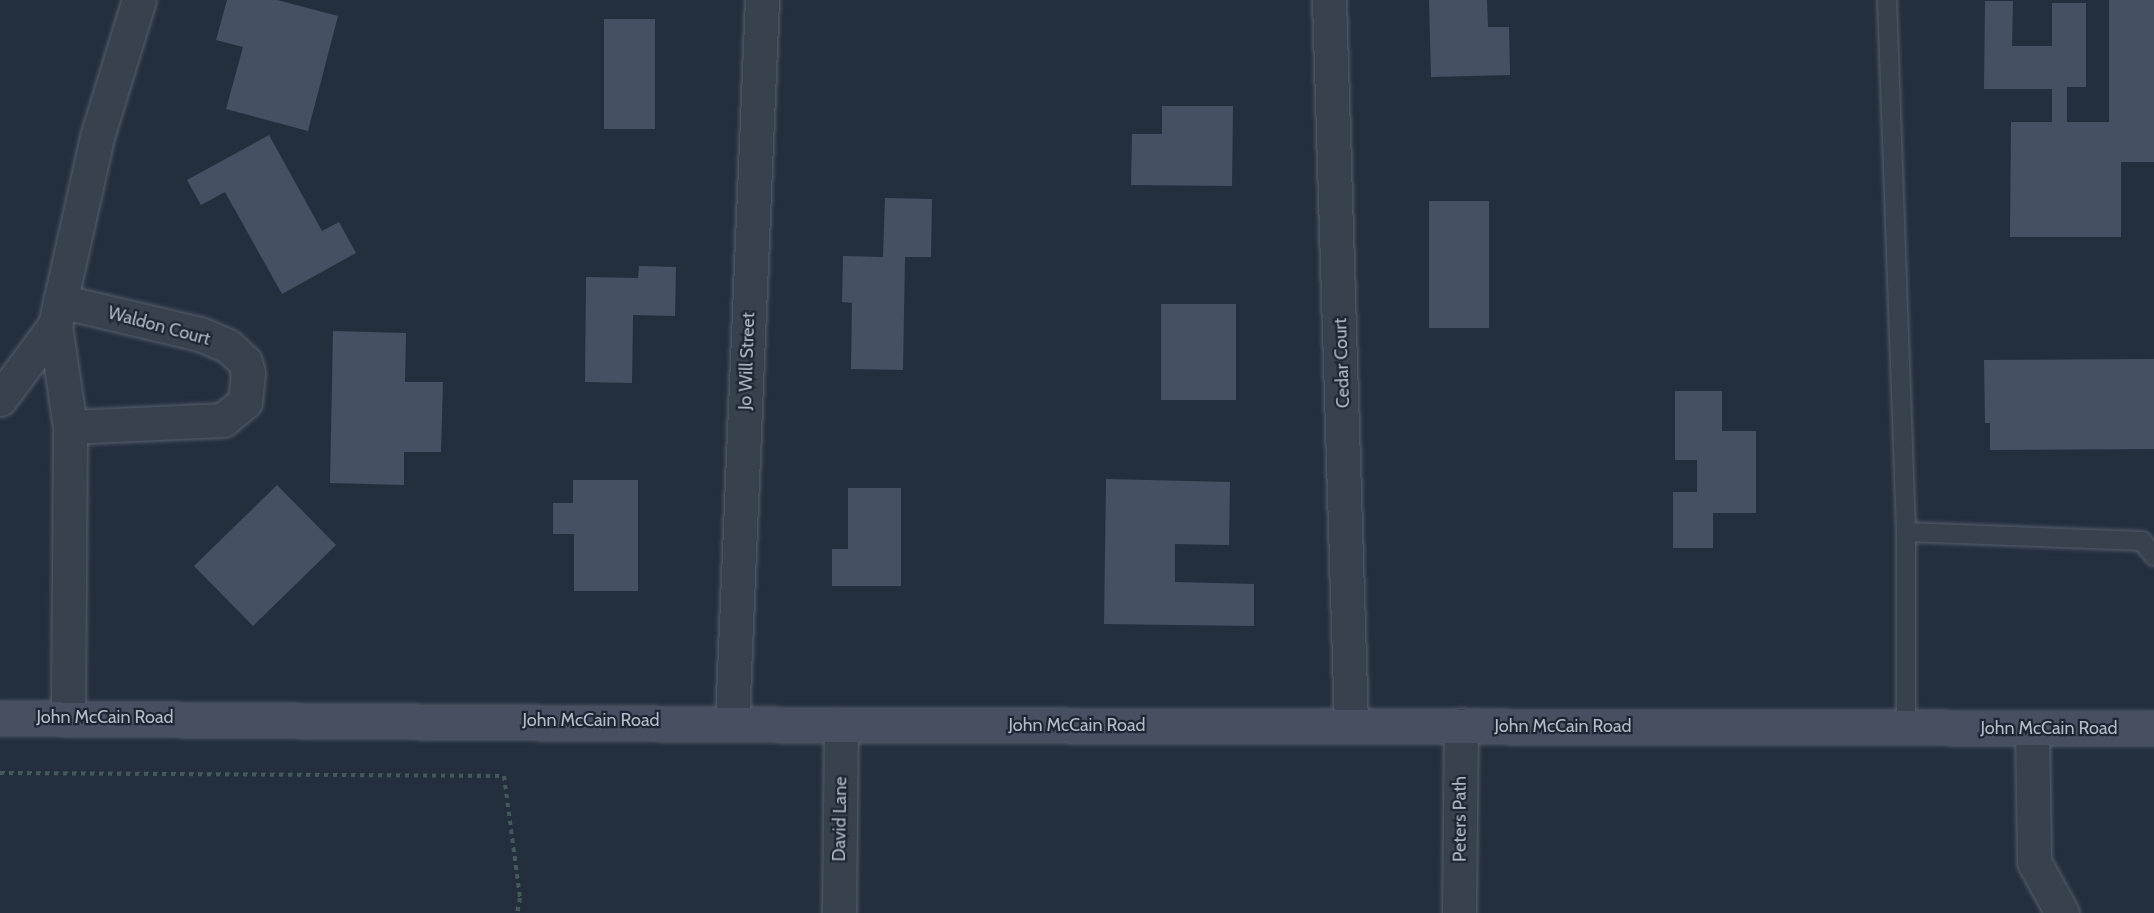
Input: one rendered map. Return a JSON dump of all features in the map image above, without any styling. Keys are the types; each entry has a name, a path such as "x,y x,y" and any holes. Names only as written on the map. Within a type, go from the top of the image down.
{"main road":[{"name":"John McCain Road","path":"0,718 732,721 840,725 2154,728"}],"street":[{"path":"68,717 70,427 58,313 97,137 139,0"},
{"name":"Jo Will Street","path":"732,721 762,0"},
{"name":"Cedar Court","path":"1329,0 1351,726"},
{"path":"0,399 58,313"},
{"name":"Waldon Court","path":"58,313 200,334 228,346 245,362 248,373 245,402 223,420 70,427"},
{"name":"David Lane","path":"838,913 840,725"},
{"name":"Peters Path","path":"1459,913 1461,725"},
{"path":"2032,728 2034,862 2062,913"}],"lane":[{"path":"1887,0 1906,532 1906,728"},
{"path":"1906,532 2142,541 2154,555"}],"path":[{"path":"0,773 504,776 520,898 517,913"}],"building":[{"path":"227,0 277,0 338,16 308,131 226,109 243,47 216,40"},
{"path":"1429,0 1487,0 1488,27 1509,27 1510,75 1431,77"},
{"path":"2109,0 2154,0 2154,162 2121,162 2121,237 2010,237 2011,122 2052,122 2052,89 1984,89 1985,1 2013,1 2012,46 2052,46 2052,3 2086,3 2086,87 2067,87 2067,122 2109,122"},
{"path":"604,19 655,19 655,129 604,129"},
{"path":"1162,106 1233,106 1232,186 1131,185 1132,134 1162,134"},
{"path":"269,135 322,231 339,222 356,253 282,294 225,192 201,205 187,180"},
{"path":"885,198 932,199 931,257 905,257 903,370 851,369 852,303 842,302 843,256 883,257"},
{"path":"1429,201 1489,201 1489,328 1429,328"},
{"path":"639,266 676,267 675,316 633,315 632,383 585,382 586,277 638,278"},
{"path":"1161,304 1236,304 1236,400 1161,400"},
{"path":"333,331 406,333 405,382 443,382 441,452 404,452 404,485 330,483"},
{"path":"2154,359 2154,449 1990,450 1990,423 1985,423 1984,360"},
{"path":"1675,391 1722,391 1722,431 1756,431 1756,513 1713,513 1713,548 1673,548 1673,492 1697,492 1697,460 1675,460"},
{"path":"1106,479 1230,482 1229,545 1175,544 1175,582 1254,584 1254,626 1104,624"},
{"path":"573,480 638,480 638,591 574,591 574,534 553,534 553,503 573,503"},
{"path":"277,485 336,545 253,626 194,566"},
{"path":"848,488 901,488 901,586 832,586 832,549 848,549"}]}
